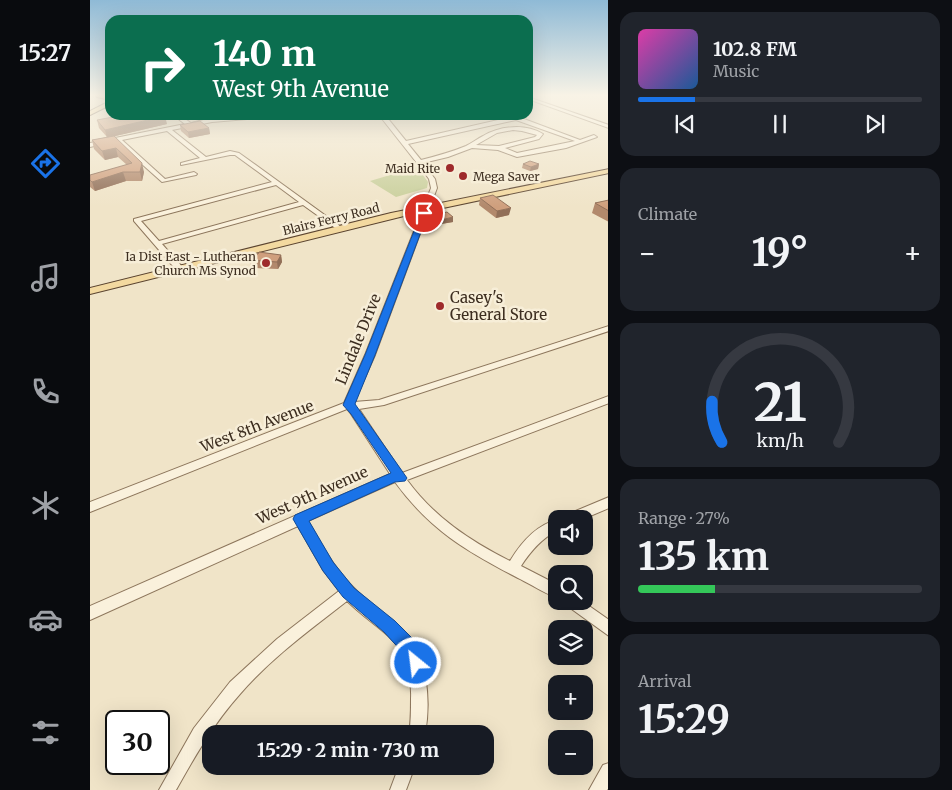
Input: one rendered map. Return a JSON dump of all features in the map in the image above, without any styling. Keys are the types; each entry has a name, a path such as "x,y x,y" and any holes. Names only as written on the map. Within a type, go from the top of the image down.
{"main road":[{"name":"Blairs Ferry Road","path":"90,291 404,214 608,171"},
{"path":"432,196 439,200 454,203"},
{"path":"404,214 414,217 420,224 430,214 454,203"}],"street":[{"path":"90,145 148,133"},
{"path":"173,133 205,159"},
{"path":"397,133 432,179 434,188 432,196"},
{"path":"404,142 445,133"},
{"path":"419,162 446,156 471,146 484,136 496,133"},
{"path":"499,148 540,136 538,133"},
{"path":"557,133 579,142"},
{"path":"471,146 499,148 517,155 594,137"},
{"path":"117,139 164,181 197,176 183,164 230,153 237,154 340,229"},
{"path":"181,270 136,220 277,183"},
{"name":"Lindale Drive","path":"432,196 370,355 348,405 355,411 417,500 445,528 473,547 548,587"},
{"path":"158,243 304,203"},
{"name":"West 8th Avenue","path":"90,507 348,405 362,406 380,403 608,328"},
{"name":"West 9th Avenue","path":"90,613 394,477 400,478 608,399"},
{"path":"590,510 608,502"},
{"path":"300,519 328,566 348,592 390,627 412,650 420,675 417,725"},
{"path":"513,568 522,551 533,538 548,530"},
{"path":"167,790 185,758 222,702 253,670 348,592"},
{"path":"583,610 608,628"},
{"path":"597,790 608,771"},
{"path":"398,790 404,775"}],"green space":[{"path":"417,167 428,182 427,188 396,197 370,181"}],"building":[{"path":"114,136 142,163 140,172 123,172 92,182 90,175 132,163 116,148 102,151 92,140"},
{"path":"530,161 539,164 531,167 523,164"},
{"path":"493,195 511,208 497,211 480,198"},
{"path":"608,200 608,210 595,203"},
{"path":"447,212 453,217 441,220 435,215"},
{"path":"259,252 281,255 277,262 250,260 254,253 258,254"}],"place":[{"name":"Maid Rite","path":"450,168"},
{"name":"Mega Saver","path":"463,176"},
{"name":"Ia Dist East - Lutheran Church Ms Synod","path":"266,263"},
{"name":"Casey's General Store","path":"440,306"}],"route":[{"path":"416,663 412,650 390,627 348,592 328,566 300,519 394,477 400,478 355,411 348,405 370,355 424,213"}]}
